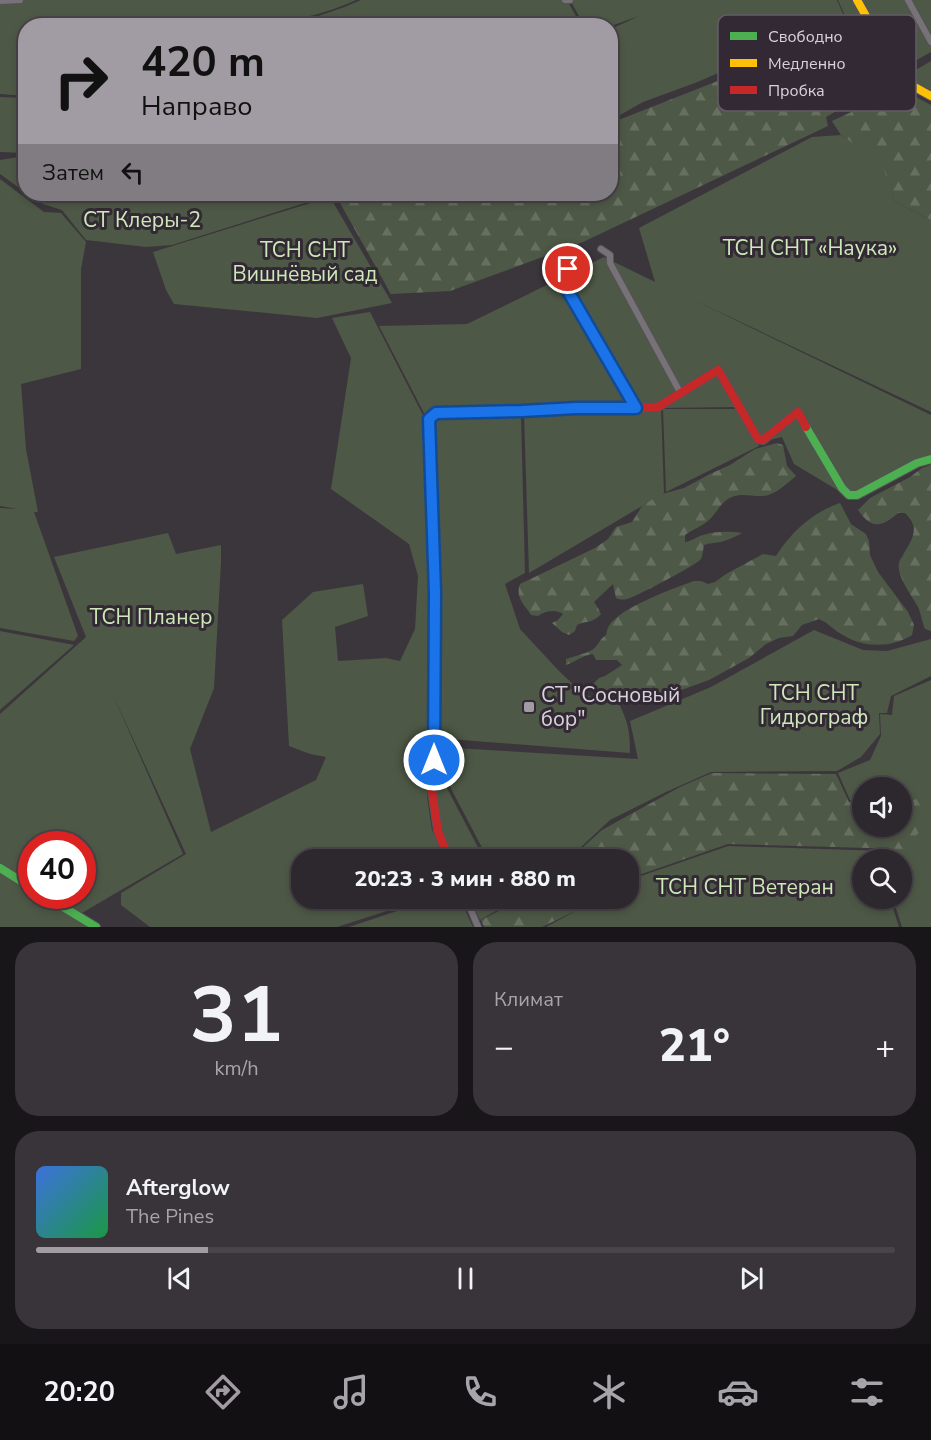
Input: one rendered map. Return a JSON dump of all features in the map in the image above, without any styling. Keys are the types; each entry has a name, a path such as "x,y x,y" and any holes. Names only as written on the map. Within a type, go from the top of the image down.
{"street":[{"path":"0,2 20,0"},
{"path":"565,0 570,0"},
{"path":"857,0 865,15"},
{"path":"908,0 931,42"},
{"path":"916,88 931,96"},
{"path":"601,249 610,255 610,263 681,394"},
{"path":"557,259 568,269 561,279 636,408"},
{"path":"445,849 438,831 432,791 435,592 429,419 436,413 658,407 718,370 758,439 763,440 798,412 842,488 849,495 857,495 917,463 931,459"},
{"path":"0,868 18,879"},
{"path":"66,909 96,927"},
{"path":"471,909 478,927"}],"green space":[{"path":"0,0 356,0 303,18 18,18 18,95 0,94"},
{"path":"361,0 567,0 577,18 311,18"},
{"path":"570,0 837,0 843,15 718,15 718,73 643,102 618,116 618,26 639,16 618,24 618,18 580,18"},
{"path":"838,0 931,0 931,52 916,60 916,15 845,15"},
{"path":"931,61 931,91 916,83 916,70"},
{"path":"718,81 718,111 836,111 826,117 828,126 583,242 450,291 391,294 339,201 618,201 618,120"},
{"path":"0,97 18,98 18,153 0,152"},
{"path":"916,97 931,105 931,220 895,202 882,164 841,135 832,121 854,111 916,111"},
{"name":"ТСН СНТ «Наука»","path":"841,135 883,164 895,202 931,220 931,412 694,300 931,415 931,459 854,500 794,464 782,437 758,443 759,446 666,492 663,409 735,409 747,428 736,407 661,408 664,493 529,573 524,414 426,417 379,326 467,324 604,257 655,282 639,228 812,137"},
{"path":"18,157 18,187 0,174 0,160"},
{"path":"0,179 18,192 18,201 29,201 44,212 61,213 86,242 81,269 81,369 21,384 26,449 38,512 34,512 78,636 74,641 0,628 0,508 18,509 0,506"},
{"name":"СТ Клеры-2","path":"38,201 311,201 172,245 146,247 86,240 62,210"},
{"name":"ТСН СНТ Вишнёвый сад","path":"317,201 332,201 392,303 317,318 174,304 166,290 153,252"},
{"name":"ТСН Планер","path":"370,312 426,421 430,651 427,797 432,830 441,849 291,849 291,909 393,909 337,927 150,927 121,905 121,893 186,854 113,695 183,854 96,905 96,831 18,831 18,877 0,865 0,714 86,637 54,557 168,533 176,554 221,545 214,688 190,749 211,832 316,780 326,757 289,746 282,620 313,592 363,584 368,616 335,627 338,661 386,658 400,661 415,629 418,576 409,544 331,489 351,358 332,318"},
{"path":"521,415 525,573 505,584 520,629 559,671 581,692 597,700 618,701 628,726 630,753 436,738 432,418"},
{"path":"777,443 783,445 787,466 796,476 780,489 765,496 739,495 728,499 707,522 685,535 685,542 712,533 742,533 724,541 704,545 701,559 690,567 626,599 616,598 613,584 594,602 601,614 592,621 577,625 575,631 569,635 552,623 563,614 554,611 538,616 531,615 523,604 519,597 520,584 595,548 608,539 616,527 632,522 642,506 648,502 662,494 684,488 730,465 755,449"},
{"path":"931,465 931,631 925,629 919,609 902,579 899,568 899,561 913,534 914,529 910,518 905,513 898,513 887,521 877,524 868,521 858,510 870,498"},
{"path":"840,503 851,524 866,534 870,555 878,572 908,612 914,625 912,635 887,644 868,644 851,639 819,619 802,625 793,636 779,638 766,644 749,658 709,680 665,696 658,693 654,687 641,692 615,694 595,690 594,683 599,678 622,665 617,660 596,660 593,654 566,665 566,659 594,648 606,635 609,626 624,612 648,599 694,581 708,584 715,582 763,554 776,556 789,539 812,517"},
{"name":"ТСН СНТ Гидрограф","path":"814,630 863,650 887,651 931,639 931,676 891,696 887,713 879,713 880,734 861,757 837,771 711,772 610,820 579,849 483,849 436,760 437,747 638,759 630,721 711,687"},
{"path":"0,631 74,645 0,710"},
{"path":"931,680 931,927 902,927 896,909 912,909 912,849 886,849 877,837 912,837 912,777 852,777 852,803 838,773 870,760 881,736 880,714 892,715 894,696"},
{"path":"436,767 479,849 449,849 441,830 436,802"},
{"path":"712,773 836,774 849,802 852,802 852,837 912,837 912,800 921,798 923,828 904,849 728,844 639,875 639,849 581,849 602,830 680,787"},
{"name":"ТСН СНТ Ветеран","path":"728,846 852,850 852,909 893,909 899,927 546,927 579,909 639,909 639,877"},
{"path":"0,873 18,884 18,909 59,909 89,927 0,927"},
{"name":"ТСН Планер","path":"71,909 89,909 80,914"},
{"path":"403,909 465,909 473,927 349,927"},
{"path":"475,909 499,909 480,920"},
{"path":"502,909 585,909 573,912 542,927 484,927 481,920"}],"traffic: fast":[{"path":"434,670 435,592 430,419 436,413 512,411"},
{"path":"806,427 842,488 849,495 857,495 917,463 931,459"},
{"path":"0,868 18,879"},
{"path":"66,909 96,927"}],"traffic: slow":[{"path":"857,0 865,15"},
{"path":"916,88 931,96"}],"traffic: jam":[{"path":"512,411 658,407 718,370 758,439 763,440 798,412 806,427"},
{"path":"434,670 432,791 438,831 445,849"}],"place":[{"name":"СТ \"Сосновый бор\"","path":"529,707"}],"route":[{"path":"434,760 435,592 429,419 436,413 636,408 561,279 568,269"}]}
